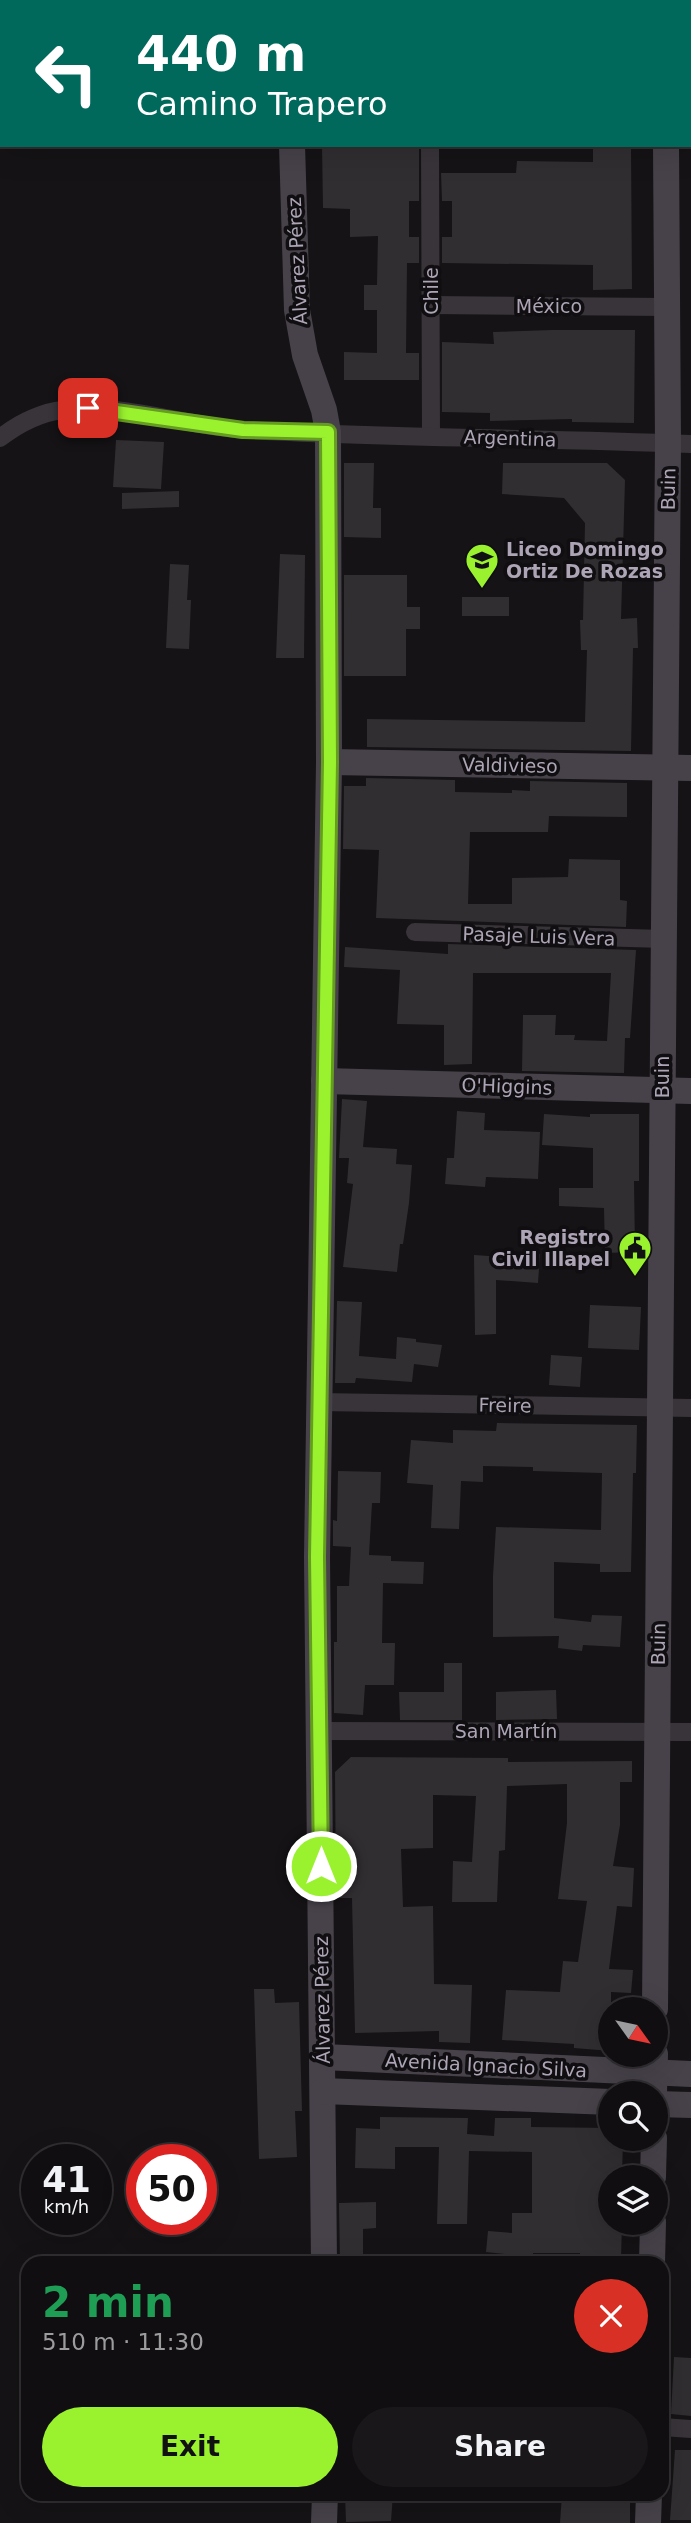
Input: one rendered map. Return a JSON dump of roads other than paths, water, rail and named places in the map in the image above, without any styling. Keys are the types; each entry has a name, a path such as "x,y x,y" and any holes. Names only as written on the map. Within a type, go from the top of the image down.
{"main road":[{"name":"Álvarez Pérez","path":"292,147 297,310 305,355 324,410 328,432 330,762 317,1557 324,2256"},
{"name":"Buin","path":"655,1997 664,939 678,768 680,443 667,307 666,147"},
{"name":"Valdivieso","path":"330,762 678,768"},
{"name":"O'Higgins","path":"324,1081 691,1091"},
{"name":"Avenida Ignacio Silva","path":"323,2057 691,2074"},
{"name":"Avenida Ignacio Silva","path":"323,2091 598,2102"},
{"path":"668,2104 691,2105"},
{"path":"652,2256 653,2235"},
{"path":"324,2501 324,2523"},
{"path":"648,2523 649,2501"}],"street":[{"name":"Chile","path":"430,147 431,436"},
{"name":"México","path":"430,305 667,307"},
{"name":"Argentina","path":"0,438 37,416 61,410 88,408 243,430 680,443"},
{"name":"Pasaje Luis Vera","path":"415,932 664,939"},
{"name":"Freire","path":"319,1402 691,1408"},
{"name":"San Martín","path":"320,1731 691,1732"},
{"path":"669,2427 691,2429"}],"place":[{"name":"Liceo Domingo Ortiz De Rozas","path":"482,590"},
{"name":"Registro Civil Illapel","path":"635,1278"}]}
